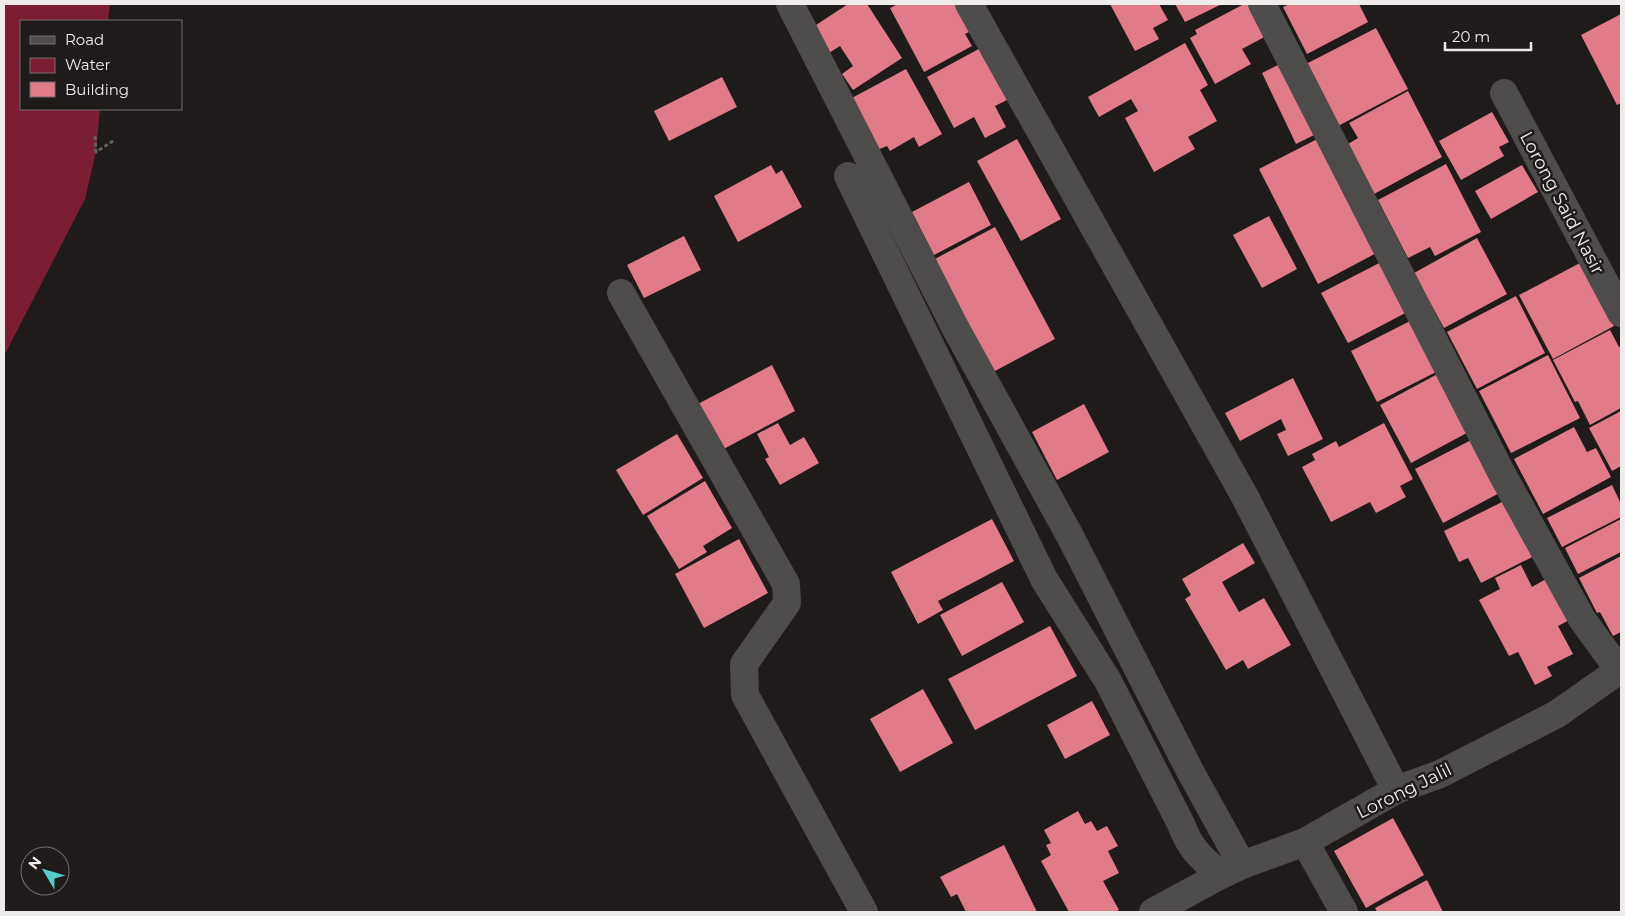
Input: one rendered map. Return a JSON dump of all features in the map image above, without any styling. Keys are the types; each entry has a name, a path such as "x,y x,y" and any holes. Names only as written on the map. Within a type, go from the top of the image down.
{"street":[{"path":"790,4 956,329 1070,536 1190,771 1231,870"},
{"path":"969,4 1244,494 1396,790"},
{"path":"1262,4 1501,472 1582,619 1620,670"},
{"name":"Lorong Said Nasir","path":"1504,93 1621,313"},
{"path":"848,176 1044,579 1108,682 1181,824 1186,840 1200,857 1231,870"},
{"path":"621,293 786,584 786,603 744,664 745,695 864,912"},
{"name":"Lorong Jalil","path":"1153,912 1231,870 1305,842 1396,790 1440,774 1557,714 1620,670"},
{"path":"1305,842 1344,912"}],"path":[{"path":"95,136 96,152 113,141"}],"water":[{"path":"4,4 110,4 108,20 20,20 20,110 100,110 96,152 85,199 4,356"}],"building":[{"path":"848,4 867,4 902,58 853,90 842,74 853,66 840,46 829,53 813,27"},
{"path":"898,4 964,4 977,28 965,34 972,46 924,72 890,8"},
{"path":"1110,4 1159,4 1168,20 1153,28 1159,39 1135,51"},
{"path":"1175,4 1222,4 1185,22"},
{"path":"1244,4 1254,4 1270,34 1242,49 1251,64 1215,84 1190,38 1197,34 1195,30"},
{"path":"1290,4 1359,4 1368,22 1307,54 1283,7"},
{"path":"1621,14 1621,103 1617,105 1581,35"},
{"path":"1376,28 1408,89 1338,126 1306,64"},
{"path":"1185,43 1208,85 1200,90 1217,121 1188,137 1195,149 1154,172 1125,118 1138,111 1131,99 1099,117 1088,97"},
{"path":"986,45 1013,97 995,106 1006,127 985,138 974,117 954,128 927,77"},
{"path":"1286,61 1320,132 1296,144 1262,73"},
{"path":"906,69 942,134 919,147 914,137 890,151 887,146 877,150 850,99"},
{"path":"722,77 737,107 669,141 654,111"},
{"path":"1408,91 1442,157 1374,194 1348,144 1358,138 1349,123"},
{"path":"1492,112 1509,142 1499,147 1504,156 1461,180 1439,141"},
{"path":"1325,135 1384,249 1318,284 1259,169"},
{"path":"1017,139 1061,219 1021,241 977,161"},
{"path":"1446,164 1481,232 1435,256 1430,247 1408,258 1378,200"},
{"path":"771,165 776,174 782,170 802,207 738,242 714,196"},
{"path":"1522,165 1538,192 1491,219 1475,191"},
{"path":"969,182 991,225 934,255 912,212"},
{"path":"1269,216 1297,269 1262,288 1233,235"},
{"path":"995,227 1055,339 993,372 933,260"},
{"path":"684,236 701,270 644,298 627,265"},
{"path":"1477,238 1507,294 1444,328 1414,273"},
{"path":"1389,258 1415,308 1348,343 1321,293"},
{"path":"1580,263 1614,326 1553,359 1519,295"},
{"path":"1516,296 1545,353 1477,389 1447,332"},
{"path":"1420,316 1446,367 1377,402 1351,351"},
{"path":"1610,330 1619,347 1621,346 1621,408 1590,425 1578,401 1575,402 1553,360"},
{"path":"1548,355 1580,418 1511,453 1479,391"},
{"path":"772,365 795,411 718,452 694,406"},
{"path":"1445,370 1476,428 1411,463 1380,405"},
{"path":"1293,378 1323,439 1288,456 1277,434 1286,430 1281,419 1240,441 1225,413"},
{"path":"1084,404 1109,452 1057,480 1032,432"},
{"path":"1621,411 1621,466 1612,471 1589,428"},
{"path":"778,423 790,445 804,437 819,463 780,485 765,459 769,457 757,434"},
{"path":"1384,423 1413,479 1400,486 1406,497 1376,513 1370,502 1331,522 1302,467 1315,460 1312,454 1336,441 1339,447"},
{"path":"1574,427 1587,452 1596,448 1611,477 1543,514 1514,459"},
{"path":"677,434 703,478 643,515 616,470"},
{"path":"1479,436 1507,489 1443,523 1415,469"},
{"path":"705,481 732,528 703,546 707,552 679,569 647,516"},
{"path":"1612,485 1621,504 1621,517 1562,547 1547,518"},
{"path":"1512,497 1540,553 1481,583 1468,558 1459,562 1444,531"},
{"path":"992,519 1014,561 938,601 943,610 918,624 891,572"},
{"path":"1621,519 1621,552 1578,574 1565,548"},
{"path":"739,539 768,593 704,628 675,574"},
{"path":"1243,543 1255,563 1222,582 1239,612 1264,598 1291,645 1248,669 1243,660 1226,670 1185,599 1191,595 1182,579"},
{"path":"1621,556 1621,632 1613,636 1600,612 1597,613 1579,578"},
{"path":"1521,565 1532,587 1553,575 1575,617 1558,626 1573,654 1547,667 1552,676 1535,685 1518,652 1509,656 1479,600 1500,589 1495,578"},
{"path":"1002,582 1024,622 962,656 940,615"},
{"path":"1050,626 1077,676 975,730 948,679"},
{"path":"923,689 953,743 900,772 870,719"},
{"path":"1092,701 1110,735 1065,759 1047,725"},
{"path":"1078,811 1085,824 1091,821 1097,831 1107,826 1118,846 1108,851 1119,873 1103,881 1119,910 1115,912 1069,912 1041,861 1051,855 1046,845 1051,843 1044,830"},
{"path":"1393,818 1424,875 1366,908 1334,851"},
{"path":"1004,845 1037,912 966,912 957,894 951,897 940,877"},
{"path":"1427,880 1443,912 1377,912 1375,908"}]}
